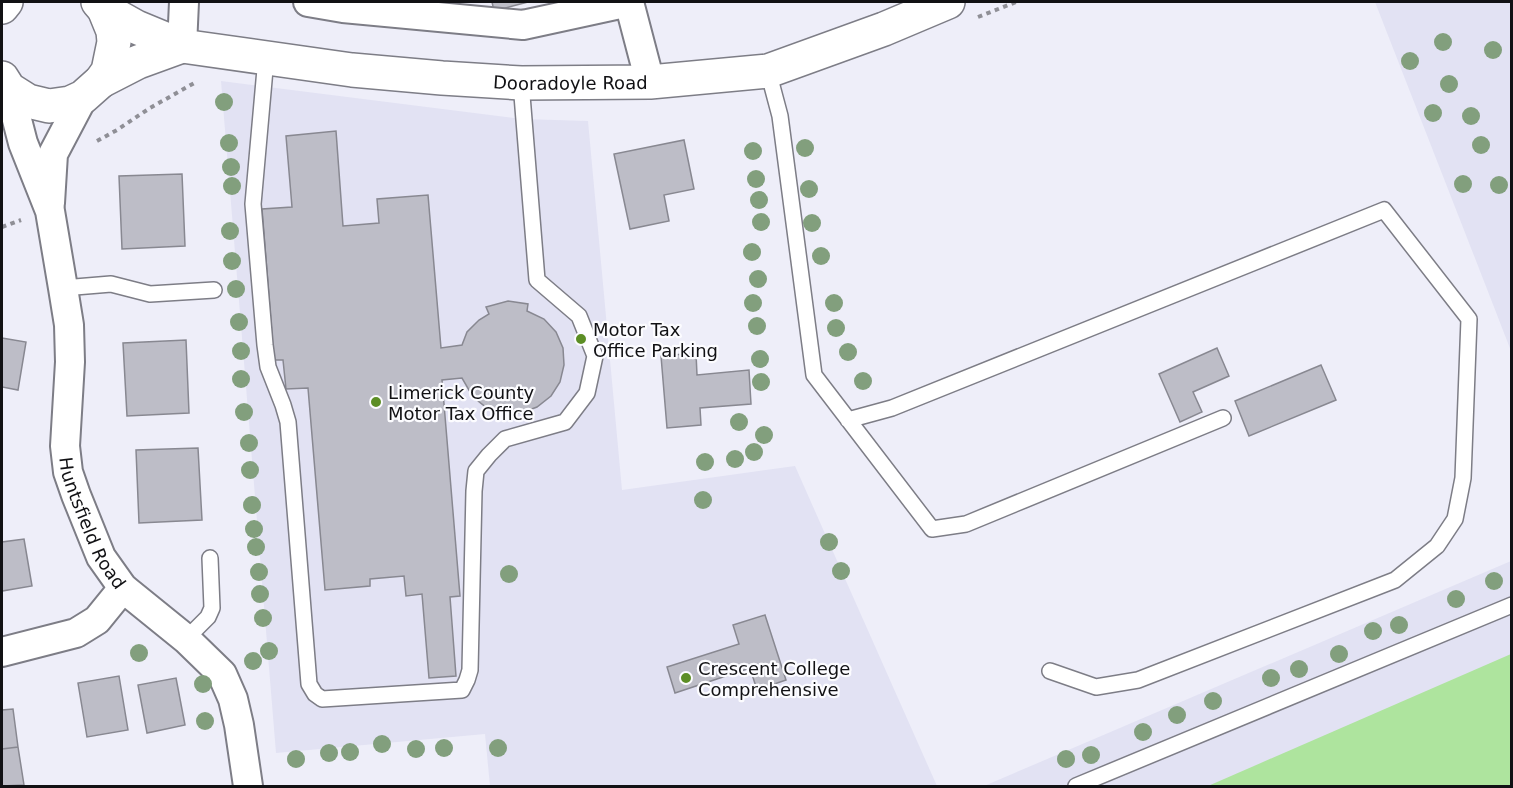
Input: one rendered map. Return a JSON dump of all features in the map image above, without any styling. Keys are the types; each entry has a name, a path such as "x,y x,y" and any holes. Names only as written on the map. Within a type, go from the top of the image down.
{"main road":[{"path":"2,7 6,2"},
{"name":"Dooradoyle Road","path":"101,5 136,27 182,46 352,70 521,84 650,82 768,71 884,29 906,10 948,2"},
{"path":"92,89 108,71 114,42 113,31 101,5"},
{"name":"Dooradoyle Road","path":"5,84 28,101 49,106 70,103 138,62 182,46"}],"street":[{"path":"182,46 184,2"},
{"path":"308,2 343,9 522,26 629,2 650,82"},
{"name":"Huntsfield Road","path":"5,84 23,143 50,211 63,288 69,325 70,362 65,446 68,472 101,557 123,588 186,639 222,674 233,699 237,716 248,786"},
{"name":"Huntsfield Road","path":"50,211 53,154 92,89"},
{"path":"2,652 76,633 97,620 123,588"}],"lane":[{"path":"266,57 253,204 263,322 268,368 288,422 309,684 315,694 322,699 462,690 470,670 476,471 505,439 565,422 587,393 595,356 579,316 537,280 521,84"},
{"path":"768,71 780,116 814,375 932,529 966,524 1223,418"},
{"path":"848,420 892,408 1384,210 1469,320 1463,478 1455,519 1437,546 1395,580 1138,680 1096,687 1050,671"},
{"path":"63,288 111,284 150,294 214,290"},
{"path":"186,639 208,617 212,608 210,558"},
{"path":"1076,786 1512,605"}],"path":[{"path":"88,145 198,81"}],"shaded area":[{"path":"1375,2 1511,2 1511,351 1487,289"},
{"path":"221,81 522,119 588,121 622,490 795,466 937,786 490,786 485,734 276,753"},
{"path":"1511,561 1511,786 984,786"}],"green space":[{"path":"1511,654 1511,786 1208,786"}],"building":[{"path":"492,2 528,2 494,11"},
{"name":"Limerick County Motor Tax Office","path":"336,131 343,226 379,223 377,199 428,195 441,348 462,345 467,332 489,314 486,307 508,301 528,304 527,311 544,319 556,332 563,348 564,365 560,382 551,396 537,407 521,413 504,414 487,408 473,397 462,378 442,380 460,596 450,597 456,676 429,678 422,594 406,596 404,576 370,579 370,586 325,590 308,388 286,389 283,360 274,360 262,209 292,207 286,136"},
{"path":"684,140 694,189 664,195 669,221 630,229 614,154"},
{"path":"182,174 185,246 122,249 119,176"},
{"path":"2,338 26,342 18,390 2,387"},
{"path":"186,340 189,413 127,416 123,343"},
{"path":"1217,348 1229,376 1193,392 1202,412 1180,422 1159,374"},
{"path":"696,353 697,375 749,370 751,404 700,408 701,425 667,428 661,356"},
{"path":"1321,365 1336,400 1249,436 1235,401"},
{"path":"198,448 202,520 139,523 136,450"},
{"path":"24,539 32,586 2,591 2,542"},
{"path":"765,615 786,680 757,690 750,668 675,693 667,667 739,644 733,625"},
{"path":"119,676 128,730 87,737 78,683"},
{"path":"176,678 185,725 147,733 138,685"},
{"path":"13,709 18,747 2,749 2,710"},
{"path":"18,747 24,785 2,786 2,749"}],"place":[{"name":"Motor Tax Office Parking","path":"581,339"},
{"name":"Limerick County Motor Tax Office","path":"376,402"},
{"name":"Crescent College Comprehensive","path":"686,678"}]}
